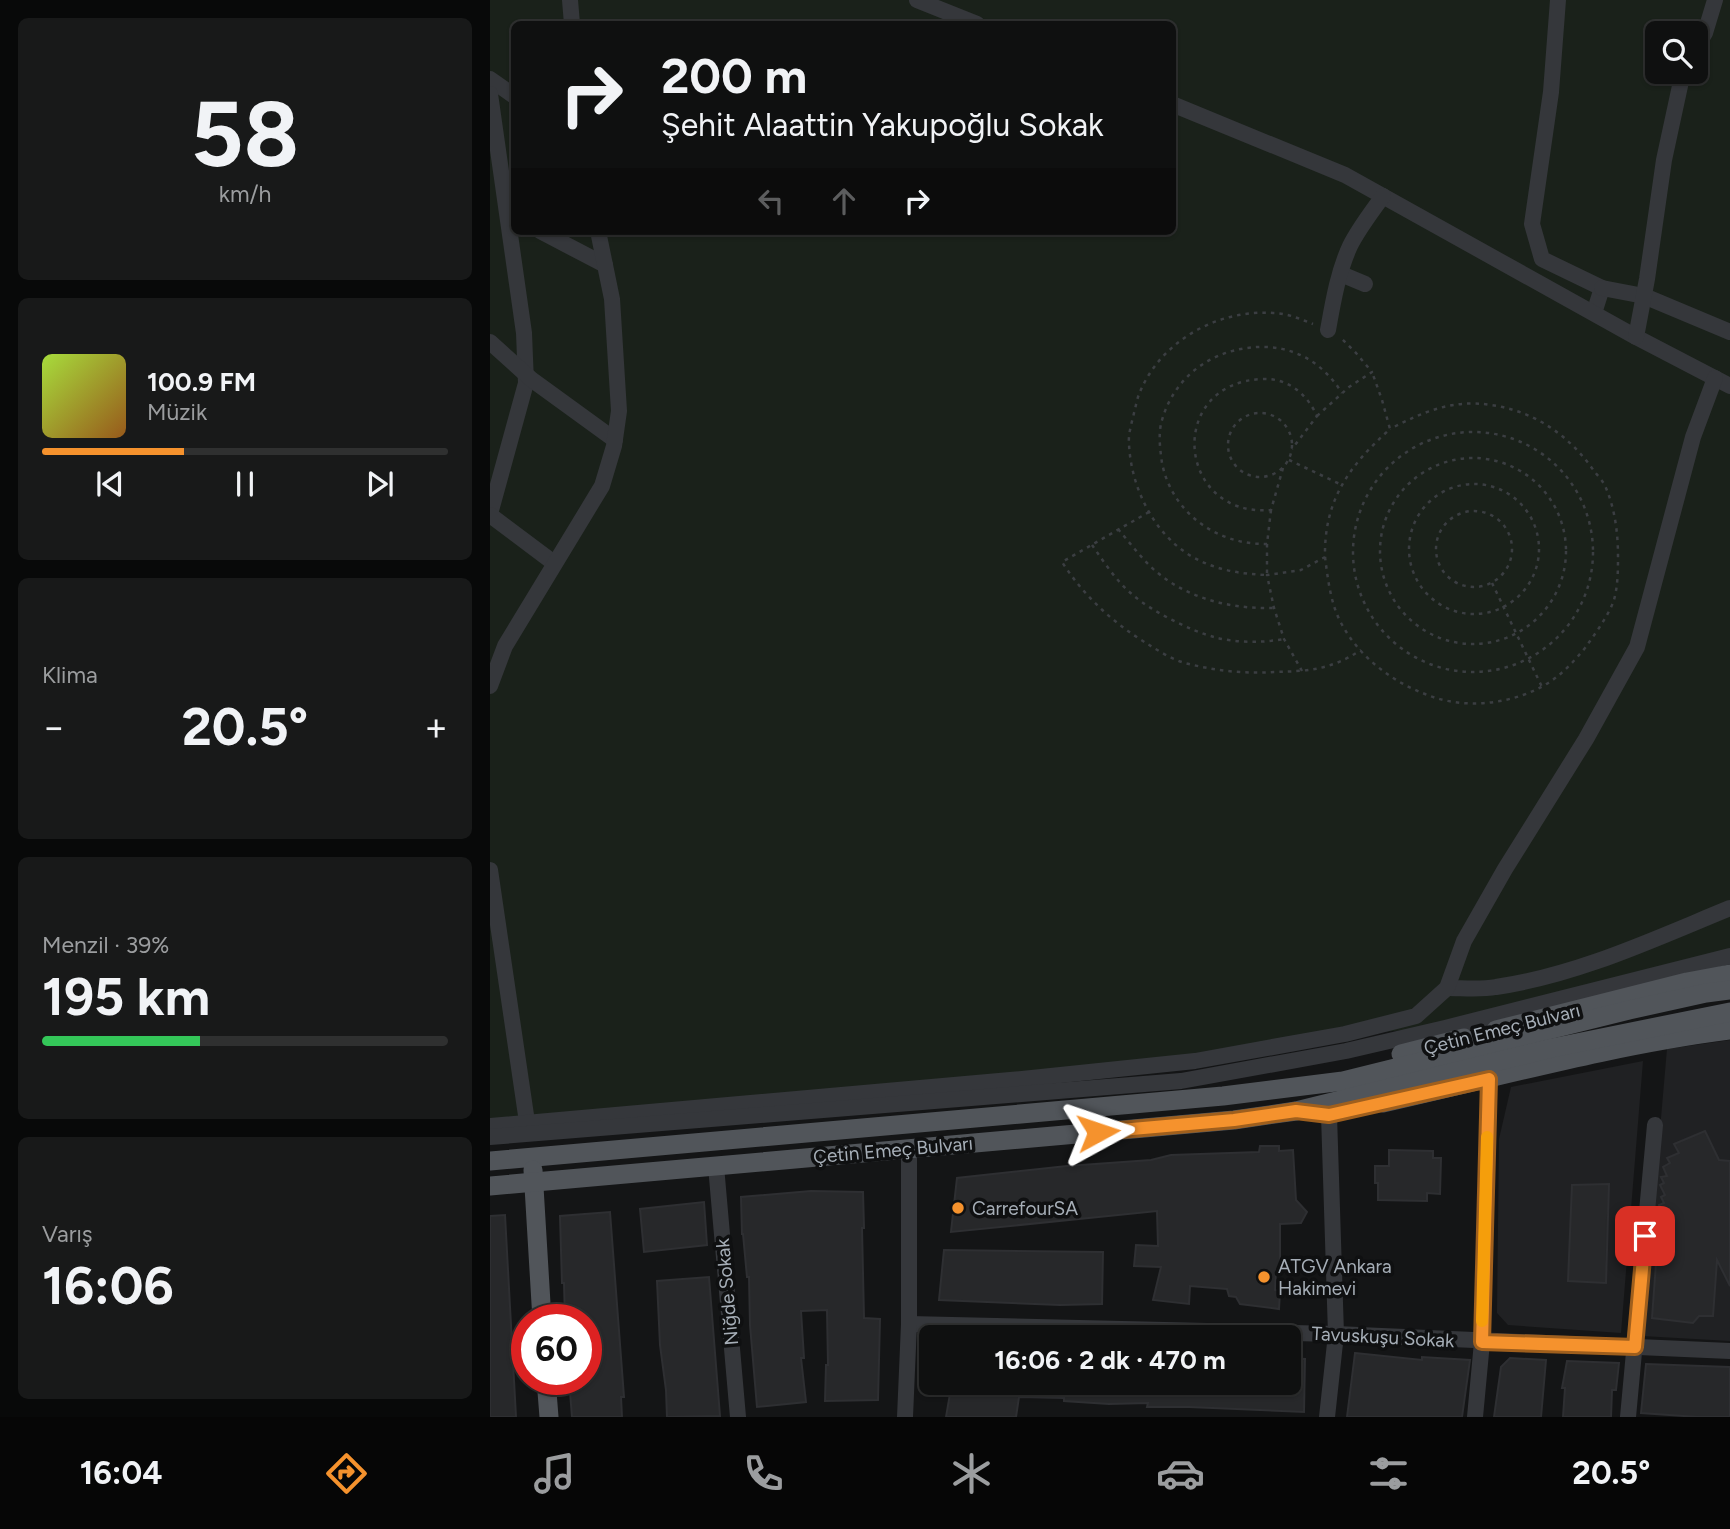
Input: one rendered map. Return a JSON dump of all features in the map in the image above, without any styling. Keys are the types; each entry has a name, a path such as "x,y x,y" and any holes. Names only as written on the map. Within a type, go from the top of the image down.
{"main road":[{"name":"Çetin Emeç Bulvarı","path":"1276,1090 1373,1061 1730,974"},
{"name":"Çetin Emeç Bulvarı","path":"490,1161 1276,1090 1343,1081 1629,1010 1730,990"},
{"name":"Çetin Emeç Bulvarı","path":"490,1186 1234,1120 1296,1111 1552,1048 1730,1012"},
{"name":"Çetin Emeç Bulvarı","path":"1296,1111 1329,1115 1684,1035 1730,1030"},
{"path":"532,1157 541,1304"},
{"path":"547,1395 549,1417"}],"street":[{"path":"570,0 572,21"},
{"path":"917,0 970,21"},
{"path":"1558,0 1551,92 1532,224 1542,259 1602,288 1644,296 1730,332"},
{"path":"1708,23 1715,0"},
{"path":"490,79 511,94"},
{"path":"1636,337 1664,160 1680,84"},
{"path":"490,94 511,213"},
{"path":"490,1126 1195,1061 1345,1034 1416,1016 1447,988 1465,941 1505,870 1586,740 1637,647 1693,437 1723,382 1636,337 1345,175 1176,106"},
{"path":"490,189 511,213"},
{"path":"1333,324 1341,274 1349,249 1383,196"},
{"path":"513,235 524,332 526,383 490,515 554,563"},
{"path":"548,235 605,265"},
{"path":"490,686 505,646 601,486 615,440 619,411 612,299 599,235"},
{"path":"1341,274 1365,284"},
{"path":"1594,313 1602,288"},
{"path":"490,342 525,373 615,440"},
{"path":"490,870 527,1122"},
{"path":"1447,988 1494,988 1570,971 1730,908"},
{"path":"490,1137 1181,1081 1346,1051 1730,956"},
{"path":"1475,1417 1482,1342 1489,1079"},
{"path":"1327,1417 1336,1334 1329,1115"},
{"path":"1628,1417 1656,1125"},
{"path":"905,1417 909,1324 909,1149"},
{"name":"Niğde Sokak","path":"716,1166 738,1417"},
{"name":"Tavuskuşu Sokak","path":"909,1324 1336,1334 1730,1351"}],"path":[{"path":"1325,557 1301,570 1267,575 1240,574 1214,567 1189,555 1168,537 1149,512 1140,494 1133,468 1129,443 1139,393 1166,353 1205,325 1230,316 1254,312 1275,313 1333,324 1342,339 1372,372 1390,429"},
{"path":"1266,544 1223,537 1192,518 1171,488 1164,471 1160,439 1162,421 1177,389 1189,375 1220,354 1261,347 1281,348 1306,357 1327,373 1342,394"},
{"path":"1292,449 1317,416 1372,372"},
{"path":"1271,510 1254,510 1229,503 1220,498 1205,482 1195,444 1198,419 1211,399 1223,390 1237,382 1262,379 1284,382 1295,388 1313,406 1317,416"},
{"path":"1461,404 1489,404 1521,411 1562,435 1585,458 1606,487 1614,516 1618,547 1618,574 1613,601 1604,620 1571,665 1543,688 1499,701 1477,704 1453,702 1431,696 1390,676 1361,650 1343,627 1331,591 1325,557 1328,521 1335,499 1350,470 1390,429 1434,408 1461,404"},
{"path":"1283,468 1259,478 1239,470 1228,451 1231,430 1238,421 1258,412 1268,414 1278,418 1291,434 1292,449 1283,468 1268,523 1267,575 1273,608 1284,639 1302,671"},
{"path":"1458,433 1497,434 1521,442 1544,455 1562,472 1577,492 1588,516 1593,541 1587,592 1576,615 1561,634 1528,658 1521,663 1497,670 1472,673 1447,670 1402,650 1384,634 1369,614 1353,567 1352,543 1357,518 1366,495 1381,474 1399,457 1422,443 1458,433"},
{"path":"1463,458 1503,462 1538,483 1551,499 1566,536 1567,556 1563,576 1556,595 1544,611 1531,624 1516,633 1497,641 1478,644 1441,638 1409,619 1387,588 1379,551 1387,514 1396,498 1425,470 1463,458"},
{"path":"1289,460 1342,485"},
{"path":"1467,485 1490,486 1504,491 1528,511 1535,524 1540,547 1537,569 1521,596 1504,607 1476,615 1460,614 1431,599 1420,587 1409,556 1413,524 1432,499 1445,491 1467,485"},
{"path":"1149,512 1062,562 1088,597 1127,631 1158,651 1187,664 1225,671 1264,673 1317,670 1361,650"},
{"path":"1462,513 1487,513 1498,519 1507,529 1513,553 1502,576 1492,583 1480,587 1456,583 1446,575 1440,565 1436,553 1442,529 1462,513"},
{"path":"1118,529 1153,569 1198,597 1231,606 1273,608"},
{"path":"1092,545 1117,580 1131,594 1184,625 1214,637 1245,642 1284,639"},
{"path":"1492,583 1543,688"}],"shaded area":[{"path":"490,0 1730,0 1730,956 1445,1028 1345,1034 1195,1061 490,1126"},
{"path":"1730,1040 1730,1341 1642,1336 1667,1049"},
{"path":"1643,1061 1621,1333 1508,1325 1497,1313 1499,1139 1511,1087"}],"building":[{"path":"1705,1131 1719,1160 1730,1161 1730,1286 1717,1260 1713,1316 1699,1316 1693,1323 1652,1318 1658,1236 1670,1237 1659,1205 1664,1203 1661,1197 1665,1195 1660,1185 1664,1183 1661,1177 1667,1176 1663,1167 1670,1163 1667,1158 1679,1153 1674,1144"},
{"path":"1260,1146 1279,1146 1279,1151 1293,1150 1296,1200 1307,1212 1301,1223 1280,1224 1280,1270 1276,1270 1275,1290 1280,1291 1279,1309 1240,1304 1236,1297 1229,1296 1227,1289 1190,1286 1189,1304 1153,1300 1161,1267 1134,1266 1136,1245 1158,1246 1157,1211 951,1232 957,1178 1151,1160 1171,1155 1259,1152"},
{"path":"1389,1150 1433,1151 1433,1158 1441,1158 1440,1194 1427,1193 1427,1201 1378,1200 1375,1166 1389,1166"},
{"path":"1609,1184 1606,1283 1568,1281 1572,1185"},
{"path":"811,1191 863,1192 864,1318 880,1319 878,1400 825,1401 828,1365 827,1310 801,1311 804,1358 801,1358 806,1402 757,1407 741,1197"},
{"path":"704,1202 707,1245 644,1252 640,1209"},
{"path":"610,1212 624,1397 621,1397 622,1417 572,1417 570,1395 602,1395 602,1304 565,1304 560,1216"},
{"path":"505,1215 511,1325 511,1395 515,1395 516,1417 490,1417 490,1216"},
{"path":"944,1250 1103,1252 1102,1304 939,1300"},
{"path":"709,1277 720,1416 667,1417 657,1281"},
{"path":"1355,1353 1422,1360 1422,1357 1470,1360 1462,1417 1347,1417"},
{"path":"1510,1358 1546,1360 1541,1417 1494,1417 1501,1367"},
{"path":"1301,1359 1305,1359 1304,1412 1147,1407 1148,1403 1109,1404 1064,1401 1064,1398 1019,1397 1016,1417 946,1417 950,1395 1301,1395"},
{"path":"1567,1361 1619,1363 1616,1390 1612,1390 1611,1417 1563,1417 1565,1388 1562,1388"},
{"path":"1646,1364 1730,1367 1730,1417 1641,1413"}],"slow traffic":[{"path":"1482,1321 1487,1137"}],"place":[{"name":"CarrefourSA","path":"958,1208"},
{"name":"ATGV Ankara Hakimevi","path":"1264,1277"}],"route":[{"path":"1098,1132 1234,1120 1296,1111 1329,1115 1489,1079 1482,1342 1635,1347 1645,1236"}]}
